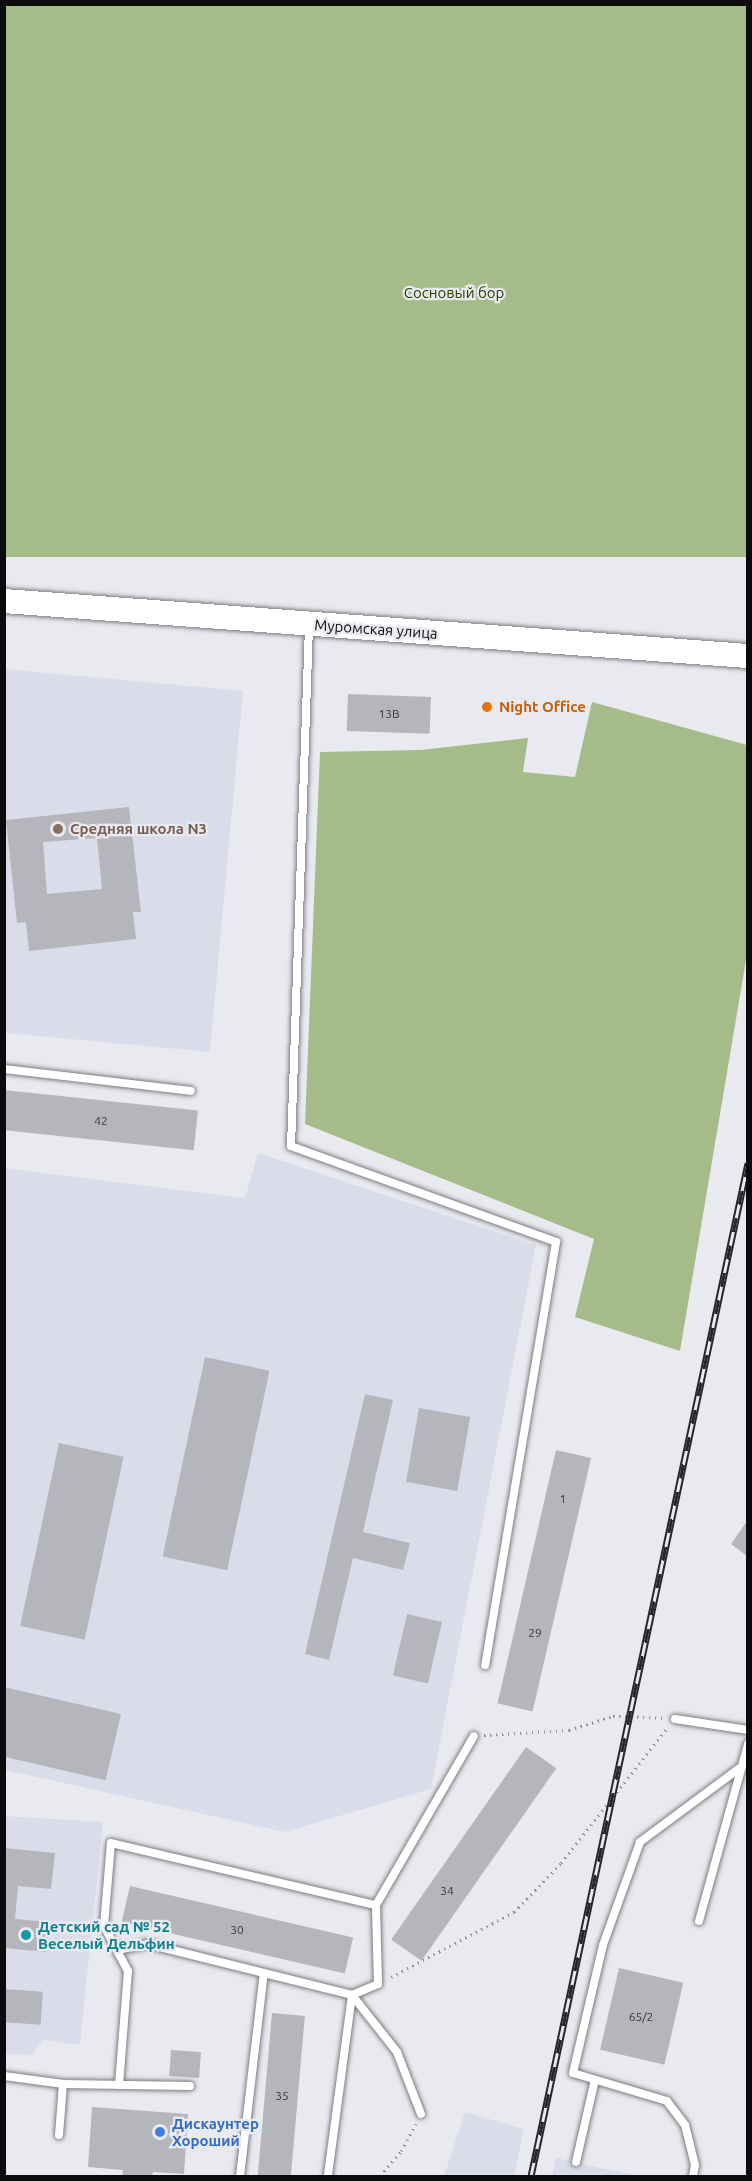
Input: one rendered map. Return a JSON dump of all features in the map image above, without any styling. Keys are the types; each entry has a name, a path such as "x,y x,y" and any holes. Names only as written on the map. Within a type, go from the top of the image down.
{"main road":[{"name":"Муромская улица","path":"4,601 747,656"}],"lane":[{"path":"309,624 291,1146 556,1242 485,1665"},
{"path":"4,1069 192,1091"},
{"path":"675,1719 747,1730"},
{"path":"117,1950 148,1944 352,1995 378,1984 376,1905 474,1736"},
{"path":"699,1921 747,1744"},
{"path":"693,2176 695,2165 685,2125 668,2101 573,2073 603,1945 640,1842 741,1767"},
{"path":"118,2085 128,1971 104,1926 111,1843 376,1905"},
{"path":"240,2176 264,1973"},
{"path":"352,1995 397,2052 421,2114"},
{"path":"327,2176 352,1995"},
{"path":"4,2076 63,2084 190,2086"},
{"path":"576,2162 595,2080"},
{"path":"59,2135 63,2084"}],"path":[{"path":"474,1736 569,1730 613,1716 675,1719"},
{"path":"378,1984 514,1912 561,1863 675,1719"},
{"path":"380,2176 401,2151 421,2114"}],"shaded area":[{"path":"4,669 243,691 210,1052 5,1033"},
{"path":"258,1153 536,1245 431,1789 285,1832 5,1770 5,1168 245,1198"},
{"path":"5,1816 103,1822 80,2045 44,2040 31,2055 5,2054"},
{"path":"465,2112 524,2129 514,2176 444,2176"},
{"path":"556,2158 638,2176 552,2176"}],"green space":[{"name":"Сосновый бор","path":"4,5 747,5 747,557 4,557"},
{"path":"592,702 747,745 747,954 680,1351 575,1317 594,1239 305,1124 320,752 421,750 528,738 523,772 575,777"}],"building":[{"path":"348,694 431,697 430,734 347,731"},
{"path":"129,807 141,912 133,912 136,939 29,951 26,922 17,923 6,820","holes":["97,838 102,889 47,894 43,842"]},
{"path":"4,1090 198,1110 194,1150 4,1130"},
{"path":"205,1357 270,1371 227,1570 163,1557"},
{"path":"365,1394 393,1400 363,1532 410,1543 403,1570 353,1558 329,1660 305,1654"},
{"path":"419,1408 470,1417 457,1491 406,1482"},
{"path":"59,1443 124,1457 85,1640 20,1626"},
{"path":"556,1450 591,1458 533,1711 498,1703"},
{"path":"747,1521 747,1556 731,1544"},
{"path":"407,1614 442,1622 428,1683 393,1675"},
{"path":"4,1687 121,1714 106,1780 4,1757"},
{"path":"526,1747 556,1768 422,1961 391,1940"},
{"name":"Детский сад № 52 Веселый Дельфин","path":"4,1848 55,1853 51,1889 18,1886 15,1919 49,1922 46,1952 4,1948"},
{"path":"130,1886 353,1938 345,1974 122,1922"},
{"path":"619,1968 683,1983 664,2065 600,2050"},
{"path":"4,1989 43,1992 41,2025 4,2022"},
{"path":"272,2013 305,2016 291,2176 258,2176"},
{"path":"171,2050 201,2052 199,2078 169,2076"},
{"path":"92,2107 188,2114 184,2174 153,2172 152,2176 122,2176 123,2170 88,2167"}],"railway":[{"path":"531,2176 748,1163"}],"place":[{"name":"Night Office","path":"487,707"},
{"name":"Средняя школа N3","path":"58,829"},
{"name":"Детский сад № 52 Веселый Дельфин","path":"26,1935"},
{"name":"Дискаунтер Хороший","path":"160,2132"}]}
